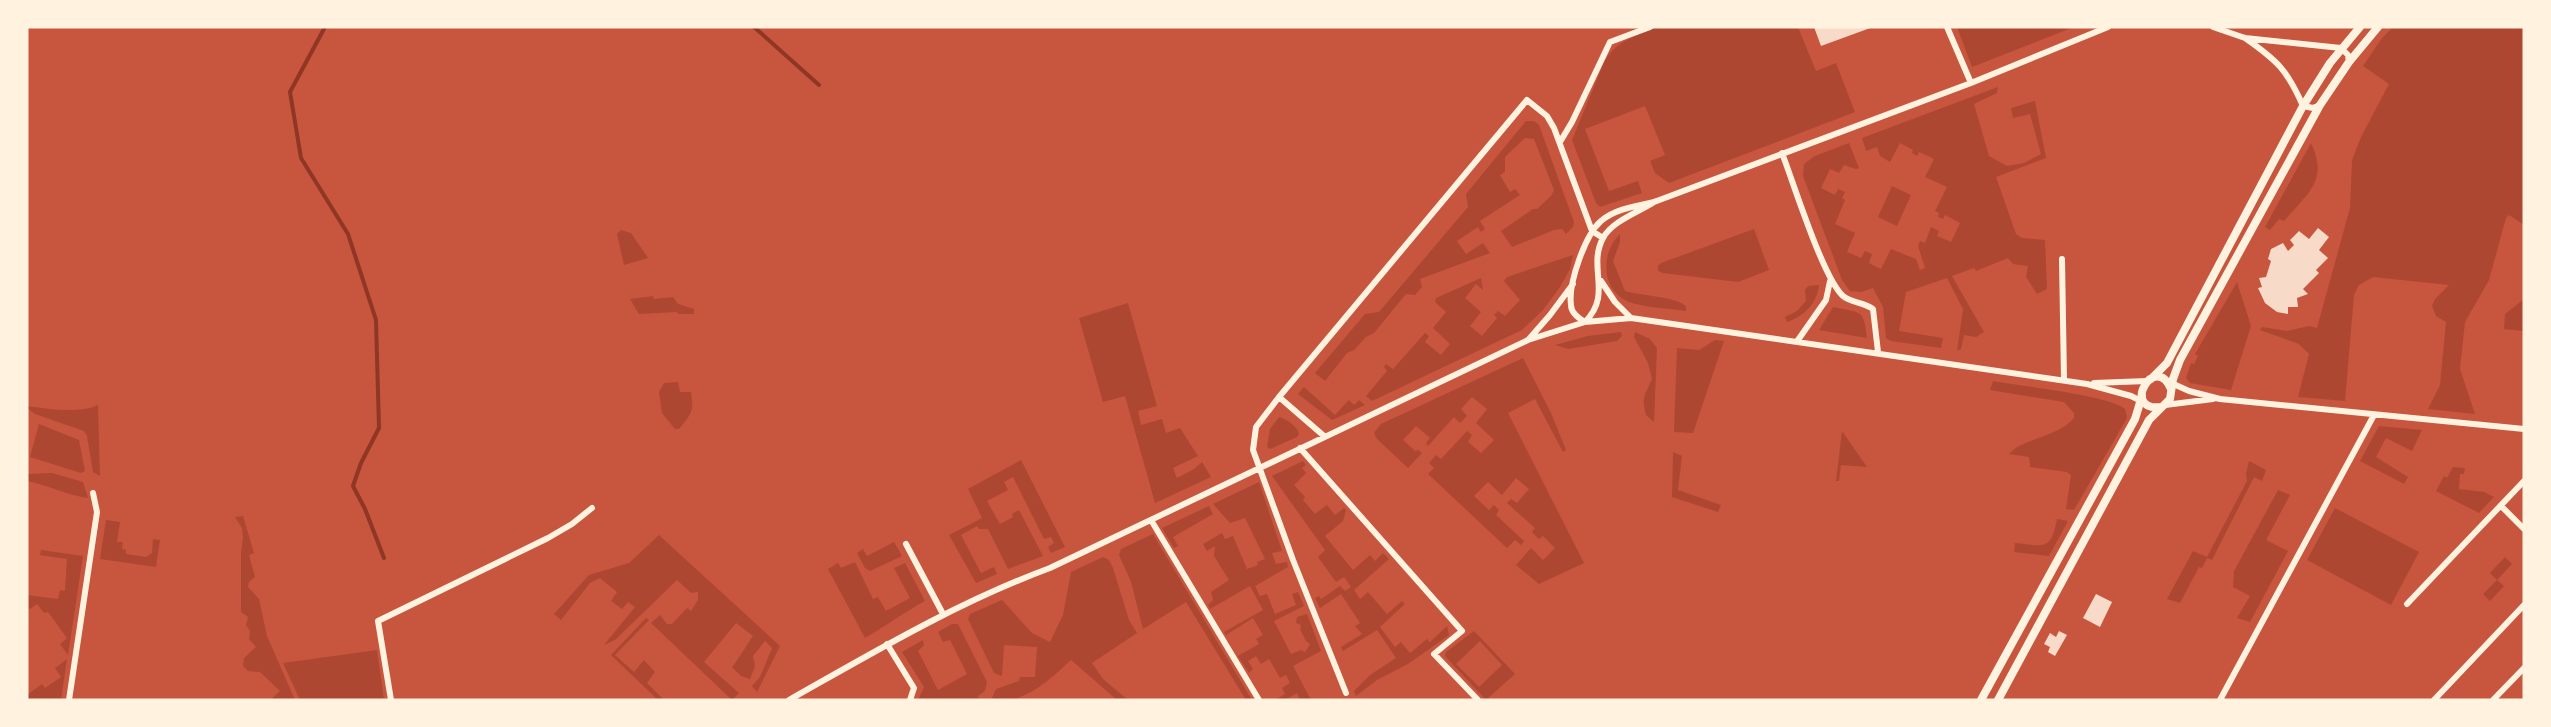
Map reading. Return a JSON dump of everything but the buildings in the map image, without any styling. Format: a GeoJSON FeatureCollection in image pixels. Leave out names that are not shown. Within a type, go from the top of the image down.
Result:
{"type":"FeatureCollection","features":[{"type":"Feature","properties":{"kind":"main road"},"geometry":{"type":"LineString","coordinates":[[1982,700],[2135,419],[2143,400],[2142,387],[2167,363],[2303,106],[2342,48],[2360,27]]}},
{"type":"Feature","properties":{"kind":"main road"},"geometry":{"type":"LineString","coordinates":[[1998,700],[2149,420],[2170,399],[2169,385],[2180,360],[2320,105],[2349,62],[2378,27]]}},
{"type":"Feature","properties":{"kind":"main road"},"geometry":{"type":"LineString","coordinates":[[2149,380],[2169,385]]}},
{"type":"Feature","properties":{"kind":"main road"},"geometry":{"type":"LineString","coordinates":[[2143,400],[2163,406]]}},
{"type":"Feature","properties":{"kind":"street"},"geometry":{"type":"LineString","coordinates":[[1560,142],[1610,42],[1650,27]]}},
{"type":"Feature","properties":{"kind":"street"},"geometry":{"type":"LineString","coordinates":[[1947,27],[1971,82]]}},
{"type":"Feature","properties":{"kind":"street"},"geometry":{"type":"LineString","coordinates":[[2081,38],[2095,27]]}},
{"type":"Feature","properties":{"kind":"street"},"geometry":{"type":"LineString","coordinates":[[1585,322],[1573,312],[1571,305],[1573,283],[1592,231],[1608,215],[1628,207],[1653,202],[1971,82],[2108,27]]}},
{"type":"Feature","properties":{"kind":"street"},"geometry":{"type":"LineString","coordinates":[[2213,27],[2245,38],[2342,48],[2348,55],[2349,62]]}},
{"type":"Feature","properties":{"kind":"street"},"geometry":{"type":"LineString","coordinates":[[2245,38],[2281,66],[2303,106],[2313,108],[2320,105]]}},
{"type":"Feature","properties":{"kind":"street"},"geometry":{"type":"LineString","coordinates":[[1346,693],[1293,560],[1253,450],[1256,427],[1527,100],[1547,116],[1560,142],[1592,231],[1603,238]]}},
{"type":"Feature","properties":{"kind":"street"},"geometry":{"type":"LineString","coordinates":[[1782,153],[1830,280],[1847,300]]}},
{"type":"Feature","properties":{"kind":"street"},"geometry":{"type":"LineString","coordinates":[[1585,322],[1594,313],[1599,301],[1597,262],[1603,238],[1616,225],[1653,202]]}},
{"type":"Feature","properties":{"kind":"street"},"geometry":{"type":"LineString","coordinates":[[2062,259],[2064,380]]}},
{"type":"Feature","properties":{"kind":"street"},"geometry":{"type":"LineString","coordinates":[[1599,279],[1615,302],[1631,318]]}},
{"type":"Feature","properties":{"kind":"street"},"geometry":{"type":"LineString","coordinates":[[1798,340],[1826,300],[1830,280]]}},
{"type":"Feature","properties":{"kind":"street"},"geometry":{"type":"LineString","coordinates":[[1528,340],[1573,283]]}},
{"type":"Feature","properties":{"kind":"street"},"geometry":{"type":"LineString","coordinates":[[1826,300],[1836,297],[1868,305],[1873,309],[1878,352]]}},
{"type":"Feature","properties":{"kind":"street"},"geometry":{"type":"LineString","coordinates":[[789,700],[981,594],[1050,568],[1528,340],[1585,322],[1631,318],[1798,340],[2087,384],[2143,400]]}},
{"type":"Feature","properties":{"kind":"street"},"geometry":{"type":"LineString","coordinates":[[2087,384],[2149,380]]}},
{"type":"Feature","properties":{"kind":"street"},"geometry":{"type":"LineString","coordinates":[[2169,385],[2220,399],[2524,429]]}},
{"type":"Feature","properties":{"kind":"street"},"geometry":{"type":"LineString","coordinates":[[1279,397],[1324,436]]}},
{"type":"Feature","properties":{"kind":"street"},"geometry":{"type":"LineString","coordinates":[[2163,406],[2220,399]]}},
{"type":"Feature","properties":{"kind":"street"},"geometry":{"type":"LineString","coordinates":[[2220,700],[2374,415]]}},
{"type":"Feature","properties":{"kind":"street"},"geometry":{"type":"LineString","coordinates":[[1300,448],[1462,631],[1434,654],[1478,700]]}},
{"type":"Feature","properties":{"kind":"street"},"geometry":{"type":"LineString","coordinates":[[2407,604],[2524,481]]}},
{"type":"Feature","properties":{"kind":"street"},"geometry":{"type":"LineString","coordinates":[[69,700],[97,512],[93,493]]}},
{"type":"Feature","properties":{"kind":"street"},"geometry":{"type":"LineString","coordinates":[[2501,506],[2524,529]]}},
{"type":"Feature","properties":{"kind":"street"},"geometry":{"type":"LineString","coordinates":[[391,700],[378,621],[548,538],[572,524],[592,508]]}},
{"type":"Feature","properties":{"kind":"street"},"geometry":{"type":"LineString","coordinates":[[1151,520],[1259,700]]}},
{"type":"Feature","properties":{"kind":"street"},"geometry":{"type":"LineString","coordinates":[[906,543],[943,614]]}},
{"type":"Feature","properties":{"kind":"street"},"geometry":{"type":"LineString","coordinates":[[2434,700],[2524,605]]}},
{"type":"Feature","properties":{"kind":"street"},"geometry":{"type":"LineString","coordinates":[[887,644],[914,688],[910,700]]}},
{"type":"Feature","properties":{"kind":"street"},"geometry":{"type":"LineString","coordinates":[[2493,700],[2524,668]]}},
{"type":"Feature","properties":{"kind":"shaded area"},"geometry":{"type":"Polygon","coordinates":[[[1659,27],[1798,27],[1816,71],[1836,63],[1855,112],[1669,183],[1655,173],[1650,161],[1665,155],[1645,106],[1585,129],[1609,191],[1638,181],[1642,193],[1600,207],[1596,203],[1572,140],[1610,53],[1629,39],[1659,27]]]}},
{"type":"Feature","properties":{"kind":"shaded area"},"geometry":{"type":"Polygon","coordinates":[[[1957,27],[2074,27],[1972,67],[1957,27]]]}},
{"type":"Feature","properties":{"kind":"shaded area"},"geometry":{"type":"Polygon","coordinates":[[[2393,27],[2524,27],[2524,225],[2509,215],[2506,218],[2489,280],[2465,322],[2460,369],[2475,414],[2428,409],[2440,385],[2446,322],[2436,316],[2432,306],[2435,299],[2449,285],[2373,277],[2359,285],[2354,295],[2345,401],[2298,397],[2309,354],[2299,344],[2260,330],[2262,327],[2287,331],[2309,326],[2317,328],[2350,208],[2352,160],[2361,137],[2389,84],[2363,66],[2382,38],[2393,27]]]}},
{"type":"Feature","properties":{"kind":"shaded area"},"geometry":{"type":"Polygon","coordinates":[[[1998,87],[1997,93],[1974,104],[1989,156],[2007,166],[2024,163],[2041,154],[2030,114],[2013,118],[2011,108],[2035,101],[2046,158],[1996,177],[2016,234],[2022,238],[2045,240],[2047,289],[2037,294],[2026,277],[2028,266],[2013,264],[2008,258],[1976,271],[1974,268],[1952,276],[1984,332],[1976,337],[1964,335],[1961,349],[1957,351],[1963,309],[1947,278],[1906,292],[1899,331],[1943,338],[1941,348],[1891,341],[1886,338],[1883,307],[1873,288],[1861,292],[1850,291],[1842,280],[1803,176],[1804,164],[1815,156],[1849,143],[1859,168],[1844,165],[1839,173],[1830,169],[1821,188],[1835,195],[1838,189],[1845,192],[1842,198],[1845,200],[1835,224],[1855,233],[1847,252],[1861,258],[1865,251],[1872,254],[1869,263],[1881,269],[1891,249],[1916,259],[1920,270],[1925,268],[1918,246],[1920,241],[1925,243],[1931,227],[1939,231],[1937,236],[1951,242],[1960,223],[1945,215],[1943,219],[1938,217],[1939,213],[1935,211],[1947,187],[1925,177],[1934,159],[1919,152],[1917,156],[1912,153],[1913,150],[1900,143],[1890,162],[1880,156],[1877,147],[1866,151],[1862,138],[1998,87]]]}},
{"type":"Feature","properties":{"kind":"shaded area"},"geometry":{"type":"Polygon","coordinates":[[[1526,121],[1534,121],[1539,125],[1574,222],[1573,227],[1566,234],[1562,229],[1554,230],[1512,247],[1501,231],[1533,209],[1537,209],[1554,190],[1534,139],[1525,138],[1505,157],[1505,172],[1500,175],[1510,192],[1515,189],[1520,195],[1480,221],[1485,229],[1481,232],[1478,227],[1457,241],[1466,254],[1483,243],[1490,253],[1420,279],[1422,287],[1415,295],[1406,294],[1374,333],[1347,353],[1325,381],[1315,373],[1365,314],[1379,312],[1468,207],[1466,194],[1526,121]]]}},
{"type":"Feature","properties":{"kind":"shaded area"},"geometry":{"type":"Polygon","coordinates":[[[2311,143],[2318,167],[2313,186],[2284,221],[2279,219],[2270,230],[2265,227],[2311,143]]]}},
{"type":"Feature","properties":{"kind":"shaded area"},"geometry":{"type":"Polygon","coordinates":[[[1892,186],[1911,195],[1897,226],[1878,217],[1892,186]]]}},
{"type":"Feature","properties":{"kind":"shaded area"},"geometry":{"type":"Polygon","coordinates":[[[1754,229],[1769,270],[1738,282],[1658,271],[1661,263],[1754,229]]]}},
{"type":"Feature","properties":{"kind":"shaded area"},"geometry":{"type":"Polygon","coordinates":[[[621,230],[631,233],[648,258],[624,265],[617,234],[621,230]]]}},
{"type":"Feature","properties":{"kind":"shaded area"},"geometry":{"type":"Polygon","coordinates":[[[1620,234],[1620,242],[1613,261],[1625,291],[1673,300],[1686,306],[1686,311],[1629,302],[1613,289],[1606,271],[1607,261],[1613,242],[1620,234]]]}},
{"type":"Feature","properties":{"kind":"shaded area"},"geometry":{"type":"Polygon","coordinates":[[[1573,255],[1570,269],[1560,287],[1543,310],[1522,330],[1372,401],[1366,396],[1387,371],[1384,367],[1386,364],[1393,369],[1425,333],[1429,336],[1425,342],[1441,355],[1450,344],[1433,328],[1446,312],[1435,302],[1436,298],[1481,278],[1483,290],[1476,284],[1465,298],[1481,312],[1470,326],[1482,336],[1497,318],[1494,315],[1498,311],[1505,316],[1520,300],[1504,281],[1507,277],[1573,255]]]}},
{"type":"Feature","properties":{"kind":"shaded area"},"geometry":{"type":"Polygon","coordinates":[[[2237,282],[2251,326],[2231,390],[2190,383],[2186,378],[2191,363],[2194,364],[2198,356],[2195,354],[2237,282]]]}},
{"type":"Feature","properties":{"kind":"shaded area"},"geometry":{"type":"Polygon","coordinates":[[[1819,285],[1816,298],[1809,308],[1787,322],[1785,317],[1797,311],[1806,301],[1805,290],[1808,286],[1819,285]]]}},
{"type":"Feature","properties":{"kind":"shaded area"},"geometry":{"type":"Polygon","coordinates":[[[653,296],[654,299],[673,297],[678,304],[694,309],[694,314],[678,314],[677,312],[639,314],[630,299],[653,296]]]}},
{"type":"Feature","properties":{"kind":"shaded area"},"geometry":{"type":"Polygon","coordinates":[[[2524,299],[2524,331],[2504,329],[2505,314],[2524,299]]]}},
{"type":"Feature","properties":{"kind":"shaded area"},"geometry":{"type":"Polygon","coordinates":[[[1128,303],[1157,406],[1138,411],[1141,425],[1162,419],[1166,433],[1180,428],[1198,456],[1173,468],[1177,478],[1202,462],[1211,477],[1155,503],[1125,396],[1103,402],[1079,318],[1128,303]]]}},
{"type":"Feature","properties":{"kind":"shaded area"},"geometry":{"type":"Polygon","coordinates":[[[1833,307],[1859,313],[1864,321],[1867,338],[1819,330],[1833,307]]]}},
{"type":"Feature","properties":{"kind":"shaded area"},"geometry":{"type":"Polygon","coordinates":[[[1621,332],[1622,336],[1617,341],[1568,349],[1555,345],[1588,336],[1621,332]]]}},
{"type":"Feature","properties":{"kind":"shaded area"},"geometry":{"type":"Polygon","coordinates":[[[1635,332],[1650,339],[1657,348],[1654,422],[1646,415],[1644,404],[1644,396],[1652,379],[1648,363],[1634,337],[1635,332]]]}},
{"type":"Feature","properties":{"kind":"shaded area"},"geometry":{"type":"Polygon","coordinates":[[[1715,340],[1724,341],[1693,433],[1674,432],[1677,348],[1699,350],[1715,340]]]}},
{"type":"Feature","properties":{"kind":"shaded area"},"geometry":{"type":"Polygon","coordinates":[[[1523,358],[1551,413],[1566,450],[1563,452],[1535,399],[1508,413],[1584,563],[1539,584],[1516,565],[1531,548],[1543,560],[1555,548],[1543,536],[1539,539],[1532,532],[1535,528],[1507,503],[1511,499],[1517,503],[1529,489],[1516,478],[1502,495],[1488,482],[1474,496],[1489,510],[1494,505],[1499,510],[1496,515],[1524,541],[1521,545],[1515,540],[1507,548],[1428,474],[1434,468],[1429,463],[1436,455],[1441,459],[1467,431],[1472,435],[1468,442],[1481,453],[1494,440],[1476,423],[1487,409],[1472,397],[1461,409],[1467,416],[1460,423],[1454,417],[1428,446],[1426,443],[1430,438],[1416,426],[1403,440],[1415,451],[1422,453],[1408,468],[1377,439],[1374,433],[1381,424],[1523,358]]]}},
{"type":"Feature","properties":{"kind":"shaded area"},"geometry":{"type":"Polygon","coordinates":[[[1993,381],[2083,395],[2116,404],[2125,409],[2127,418],[2074,510],[2066,509],[2071,475],[2067,472],[2030,467],[2029,457],[2009,454],[2022,444],[2067,425],[2074,418],[2074,413],[2064,402],[1990,390],[1993,381]]]}},
{"type":"Feature","properties":{"kind":"shaded area"},"geometry":{"type":"Polygon","coordinates":[[[678,382],[680,392],[691,392],[692,408],[679,429],[675,429],[662,413],[659,392],[664,383],[678,382]]]}},
{"type":"Feature","properties":{"kind":"shaded area"},"geometry":{"type":"Polygon","coordinates":[[[1304,387],[1335,415],[1349,400],[1354,405],[1359,400],[1365,405],[1332,420],[1298,394],[1304,387]]]}},
{"type":"Feature","properties":{"kind":"shaded area"},"geometry":{"type":"Polygon","coordinates":[[[98,405],[100,476],[93,472],[87,436],[84,431],[35,414],[27,408],[27,406],[73,410],[98,405]]]}},
{"type":"Feature","properties":{"kind":"shaded area"},"geometry":{"type":"Polygon","coordinates":[[[1279,417],[1291,423],[1299,434],[1270,449],[1267,447],[1270,429],[1279,417]]]}},
{"type":"Feature","properties":{"kind":"shaded area"},"geometry":{"type":"Polygon","coordinates":[[[39,424],[79,440],[85,471],[81,473],[30,457],[39,424]]]}},
{"type":"Feature","properties":{"kind":"shaded area"},"geometry":{"type":"Polygon","coordinates":[[[2379,426],[2422,430],[2412,451],[2386,438],[2376,457],[2408,477],[2404,484],[2360,461],[2379,426]]]}},
{"type":"Feature","properties":{"kind":"shaded area"},"geometry":{"type":"Polygon","coordinates":[[[1842,431],[1867,467],[1841,465],[1839,481],[1836,481],[1842,431]]]}},
{"type":"Feature","properties":{"kind":"shaded area"},"geometry":{"type":"Polygon","coordinates":[[[1673,452],[1682,456],[1678,490],[1721,505],[1718,512],[1672,497],[1673,452]]]}},
{"type":"Feature","properties":{"kind":"shaded area"},"geometry":{"type":"Polygon","coordinates":[[[1021,460],[1065,547],[1051,553],[1048,547],[1054,543],[1051,537],[1044,539],[1013,477],[1004,482],[1008,490],[987,501],[1000,524],[1013,517],[1012,514],[1019,510],[1043,556],[1008,569],[988,529],[979,529],[977,526],[961,535],[981,573],[994,567],[997,574],[976,583],[949,535],[982,518],[968,489],[1021,460]]]}},
{"type":"Feature","properties":{"kind":"shaded area"},"geometry":{"type":"Polygon","coordinates":[[[1303,461],[1306,465],[1302,468],[1306,473],[1294,485],[1305,497],[1303,500],[1315,514],[1327,505],[1335,515],[1344,508],[1346,510],[1343,521],[1325,536],[1353,570],[1370,555],[1375,561],[1383,553],[1389,559],[1354,590],[1360,599],[1368,592],[1387,614],[1402,601],[1405,604],[1380,627],[1395,647],[1401,642],[1410,653],[1427,639],[1430,642],[1447,626],[1449,635],[1408,664],[1377,680],[1356,696],[1354,691],[1370,675],[1396,658],[1377,630],[1343,651],[1341,647],[1362,634],[1355,626],[1360,623],[1341,594],[1320,608],[1315,598],[1319,596],[1321,599],[1340,586],[1345,591],[1351,587],[1344,577],[1336,582],[1318,557],[1325,550],[1272,476],[1303,461]]]}},
{"type":"Feature","properties":{"kind":"shaded area"},"geometry":{"type":"Polygon","coordinates":[[[2249,461],[2266,470],[2262,481],[2254,477],[2212,560],[2207,558],[2202,568],[2199,567],[2180,603],[2167,599],[2193,551],[2207,557],[2247,481],[2249,461]]]}},
{"type":"Feature","properties":{"kind":"shaded area"},"geometry":{"type":"Polygon","coordinates":[[[2453,467],[2465,468],[2464,474],[2460,474],[2459,489],[2484,492],[2494,497],[2479,513],[2436,491],[2444,476],[2447,478],[2453,467]]]}},
{"type":"Feature","properties":{"kind":"shaded area"},"geometry":{"type":"Polygon","coordinates":[[[52,473],[83,482],[88,498],[27,481],[27,474],[52,473]]]}},
{"type":"Feature","properties":{"kind":"shaded area"},"geometry":{"type":"Polygon","coordinates":[[[1259,482],[1282,551],[1272,553],[1276,564],[1287,562],[1288,567],[1255,586],[1260,596],[1267,594],[1275,614],[1296,605],[1292,594],[1298,592],[1304,606],[1274,621],[1291,654],[1301,650],[1305,652],[1310,644],[1300,629],[1301,625],[1296,623],[1297,617],[1307,614],[1321,651],[1293,666],[1311,700],[1300,700],[1297,693],[1285,700],[1275,700],[1285,694],[1282,688],[1290,683],[1286,675],[1280,678],[1269,659],[1261,664],[1256,656],[1248,661],[1253,669],[1249,673],[1238,656],[1259,644],[1256,639],[1263,635],[1253,618],[1226,635],[1224,632],[1263,610],[1250,586],[1210,609],[1208,605],[1213,600],[1211,592],[1229,580],[1214,556],[1215,546],[1207,551],[1203,544],[1222,533],[1225,539],[1233,536],[1247,569],[1258,565],[1257,562],[1265,559],[1245,518],[1230,523],[1213,504],[1259,482]]]}},
{"type":"Feature","properties":{"kind":"shaded area"},"geometry":{"type":"Polygon","coordinates":[[[2278,490],[2290,495],[2266,540],[2288,551],[2250,622],[2237,618],[2250,596],[2233,587],[2234,571],[2278,490]]]}},
{"type":"Feature","properties":{"kind":"shaded area"},"geometry":{"type":"Polygon","coordinates":[[[1209,506],[1213,514],[1173,537],[1178,546],[1174,548],[1162,528],[1209,506]]]}},
{"type":"Feature","properties":{"kind":"shaded area"},"geometry":{"type":"Polygon","coordinates":[[[2335,508],[2419,552],[2391,605],[2307,560],[2335,508]]]}},
{"type":"Feature","properties":{"kind":"shaded area"},"geometry":{"type":"Polygon","coordinates":[[[243,516],[254,553],[249,555],[255,577],[249,582],[248,587],[259,599],[267,636],[295,700],[270,700],[280,691],[260,672],[248,671],[243,666],[244,658],[256,647],[249,639],[250,631],[246,625],[248,617],[241,612],[243,538],[242,528],[235,517],[243,516]]]}},
{"type":"Feature","properties":{"kind":"shaded area"},"geometry":{"type":"Polygon","coordinates":[[[2057,519],[2068,521],[2049,556],[2014,552],[2015,543],[2040,545],[2049,541],[2057,519]]]}},
{"type":"Feature","properties":{"kind":"shaded area"},"geometry":{"type":"Polygon","coordinates":[[[106,520],[120,522],[117,542],[123,542],[122,549],[126,550],[126,554],[146,557],[152,553],[153,539],[160,540],[156,567],[100,559],[106,520]]]}},
{"type":"Feature","properties":{"kind":"shaded area"},"geometry":{"type":"Polygon","coordinates":[[[1153,534],[1252,700],[1246,700],[1186,602],[1143,629],[1131,582],[1119,555],[1121,549],[1153,534]]]}},
{"type":"Feature","properties":{"kind":"shaded area"},"geometry":{"type":"Polygon","coordinates":[[[659,535],[780,646],[757,692],[752,686],[760,677],[772,648],[765,641],[753,656],[755,666],[750,679],[741,676],[732,667],[753,636],[736,623],[704,662],[739,693],[732,700],[651,623],[660,615],[667,624],[672,624],[687,608],[691,611],[698,600],[698,592],[691,593],[677,580],[615,640],[604,645],[635,607],[628,602],[622,609],[611,601],[617,592],[600,578],[590,583],[561,620],[554,614],[589,575],[629,563],[659,535]]]}},
{"type":"Feature","properties":{"kind":"shaded area"},"geometry":{"type":"Polygon","coordinates":[[[894,542],[902,556],[870,571],[865,568],[857,553],[863,549],[867,556],[894,542]]]}},
{"type":"Feature","properties":{"kind":"shaded area"},"geometry":{"type":"Polygon","coordinates":[[[41,550],[83,556],[68,655],[60,644],[67,638],[48,612],[44,613],[37,604],[30,609],[27,608],[27,595],[58,599],[60,590],[65,591],[67,559],[40,555],[41,550]]]}},
{"type":"Feature","properties":{"kind":"shaded area"},"geometry":{"type":"Polygon","coordinates":[[[1103,557],[1109,560],[1113,568],[1129,620],[1137,633],[1092,663],[1103,679],[1128,700],[1117,700],[1071,660],[1045,682],[1023,696],[1009,700],[991,700],[996,689],[1019,681],[1020,677],[1035,677],[1037,647],[1004,645],[1002,676],[994,673],[968,619],[970,614],[1002,600],[1032,633],[1050,642],[1063,615],[1071,572],[1103,557]]]}},
{"type":"Feature","properties":{"kind":"shaded area"},"geometry":{"type":"Polygon","coordinates":[[[2505,557],[2512,564],[2497,580],[2490,573],[2505,557]]]}},
{"type":"Feature","properties":{"kind":"shaded area"},"geometry":{"type":"Polygon","coordinates":[[[855,562],[873,599],[878,597],[886,611],[910,598],[894,568],[905,563],[925,601],[865,638],[828,569],[838,563],[841,568],[855,562]]]}},
{"type":"Feature","properties":{"kind":"shaded area"},"geometry":{"type":"Polygon","coordinates":[[[2497,580],[2504,586],[2490,601],[2483,594],[2497,580]]]}},
{"type":"Feature","properties":{"kind":"shaded area"},"geometry":{"type":"Polygon","coordinates":[[[646,618],[649,620],[615,655],[634,672],[644,660],[655,672],[647,683],[664,700],[658,700],[611,655],[646,618]]]}},
{"type":"Feature","properties":{"kind":"shaded area"},"geometry":{"type":"Polygon","coordinates":[[[952,624],[958,624],[987,682],[985,691],[978,696],[979,700],[918,700],[924,687],[902,652],[923,640],[924,645],[918,651],[938,690],[967,674],[950,640],[943,642],[938,632],[952,624]]]}},
{"type":"Feature","properties":{"kind":"shaded area"},"geometry":{"type":"Polygon","coordinates":[[[1474,631],[1515,674],[1486,700],[1445,656],[1446,652],[1474,631]],[[1480,641],[1456,664],[1479,687],[1502,665],[1480,641]]]}},
{"type":"Feature","properties":{"kind":"shaded area"},"geometry":{"type":"Polygon","coordinates":[[[377,650],[384,700],[300,700],[283,663],[377,650]]]}},
{"type":"Feature","properties":{"kind":"shaded area"},"geometry":{"type":"Polygon","coordinates":[[[67,659],[61,700],[27,700],[27,695],[42,684],[45,688],[61,677],[55,668],[67,659]]]}},
{"type":"Feature","properties":{"kind":"waterway"},"geometry":{"type":"LineString","coordinates":[[325,27],[290,92],[301,158],[348,234],[376,320],[379,428],[361,463],[353,486],[365,509],[384,558]]}},
{"type":"Feature","properties":{"kind":"waterway"},"geometry":{"type":"LineString","coordinates":[[754,27],[819,85]]}}]}
